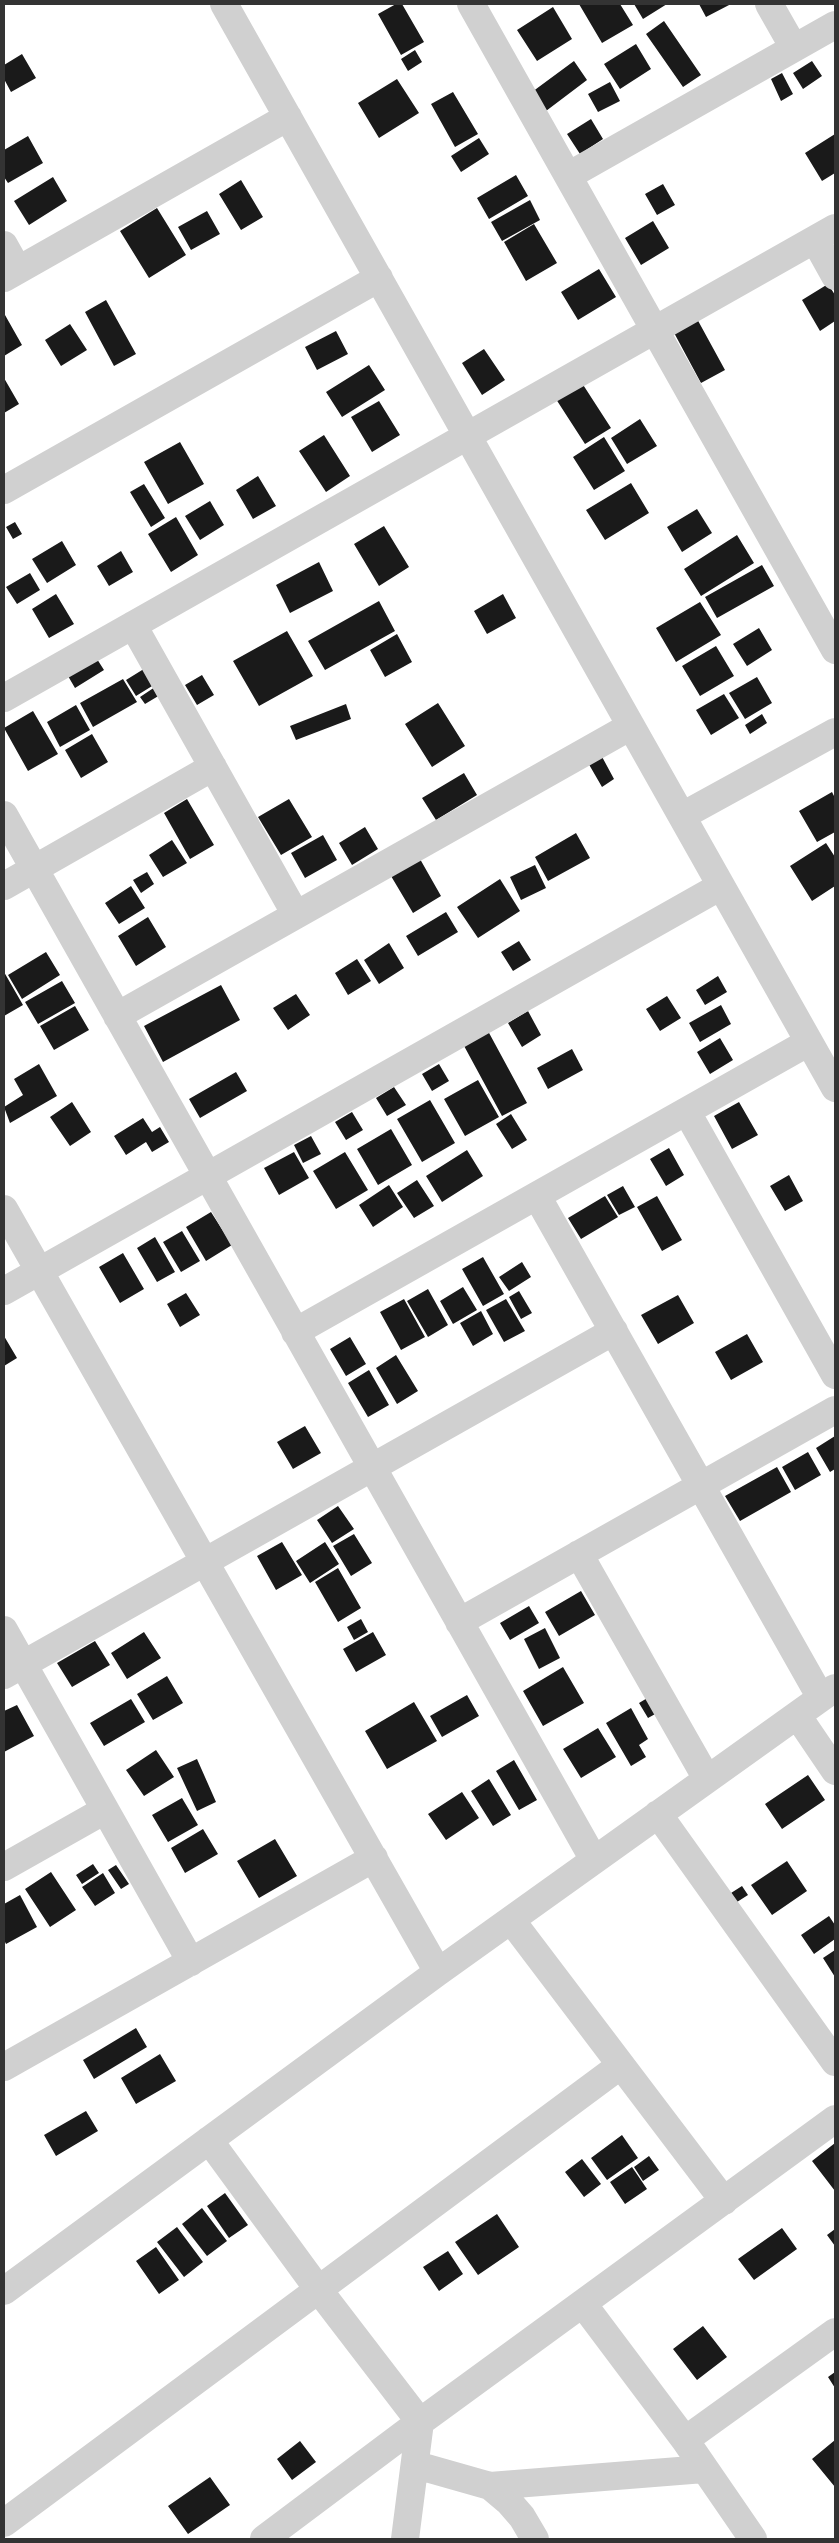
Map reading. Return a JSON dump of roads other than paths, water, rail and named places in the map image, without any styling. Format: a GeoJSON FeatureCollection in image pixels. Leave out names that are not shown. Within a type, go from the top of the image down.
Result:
{"type":"FeatureCollection","features":[{"type":"Feature","properties":{"kind":"street"},"geometry":{"type":"LineString","coordinates":[[224,4],[835,1088]]}},
{"type":"Feature","properties":{"kind":"street"},"geometry":{"type":"LineString","coordinates":[[769,4],[794,48]]}},
{"type":"Feature","properties":{"kind":"street"},"geometry":{"type":"LineString","coordinates":[[482,8],[568,176],[835,650]]}},
{"type":"Feature","properties":{"kind":"street"},"geometry":{"type":"LineString","coordinates":[[568,176],[835,25]]}},
{"type":"Feature","properties":{"kind":"street"},"geometry":{"type":"LineString","coordinates":[[4,245],[11,274],[288,117]]}},
{"type":"Feature","properties":{"kind":"street"},"geometry":{"type":"LineString","coordinates":[[4,698],[825,234],[835,276]]}},
{"type":"Feature","properties":{"kind":"street"},"geometry":{"type":"LineString","coordinates":[[4,490],[378,278]]}},
{"type":"Feature","properties":{"kind":"street"},"geometry":{"type":"LineString","coordinates":[[133,625],[296,915]]}},
{"type":"Feature","properties":{"kind":"street"},"geometry":{"type":"LineString","coordinates":[[117,1016],[631,726]]}},
{"type":"Feature","properties":{"kind":"street"},"geometry":{"type":"LineString","coordinates":[[682,816],[835,732]]}},
{"type":"Feature","properties":{"kind":"street"},"geometry":{"type":"LineString","coordinates":[[4,886],[213,768]]}},
{"type":"Feature","properties":{"kind":"street"},"geometry":{"type":"LineString","coordinates":[[4,815],[206,1176],[594,1860]]}},
{"type":"Feature","properties":{"kind":"street"},"geometry":{"type":"LineString","coordinates":[[4,1291],[721,886]]}},
{"type":"Feature","properties":{"kind":"street"},"geometry":{"type":"LineString","coordinates":[[296,1332],[809,1042]]}},
{"type":"Feature","properties":{"kind":"street"},"geometry":{"type":"LineString","coordinates":[[687,1112],[835,1375]]}},
{"type":"Feature","properties":{"kind":"street"},"geometry":{"type":"LineString","coordinates":[[4,2291],[438,1972],[828,1693],[702,1486],[537,1196]]}},
{"type":"Feature","properties":{"kind":"street"},"geometry":{"type":"LineString","coordinates":[[4,1209],[438,1972]]}},
{"type":"Feature","properties":{"kind":"street"},"geometry":{"type":"LineString","coordinates":[[13,1670],[614,1331]]}},
{"type":"Feature","properties":{"kind":"street"},"geometry":{"type":"LineString","coordinates":[[459,1622],[835,1410]]}},
{"type":"Feature","properties":{"kind":"street"},"geometry":{"type":"LineString","coordinates":[[579,1554],[707,1779]]}},
{"type":"Feature","properties":{"kind":"street"},"geometry":{"type":"LineString","coordinates":[[4,1630],[13,1670],[105,1810],[191,1962]]}},
{"type":"Feature","properties":{"kind":"street"},"geometry":{"type":"LineString","coordinates":[[797,1715],[835,1771]]}},
{"type":"Feature","properties":{"kind":"street"},"geometry":{"type":"LineString","coordinates":[[4,1867],[105,1810]]}},
{"type":"Feature","properties":{"kind":"street"},"geometry":{"type":"LineString","coordinates":[[658,1814],[835,2062]]}},
{"type":"Feature","properties":{"kind":"street"},"geometry":{"type":"LineString","coordinates":[[4,2067],[374,1858]]}},
{"type":"Feature","properties":{"kind":"street"},"geometry":{"type":"LineString","coordinates":[[511,1920],[724,2201]]}},
{"type":"Feature","properties":{"kind":"street"},"geometry":{"type":"LineString","coordinates":[[4,2523],[621,2064]]}},
{"type":"Feature","properties":{"kind":"street"},"geometry":{"type":"LineString","coordinates":[[264,2539],[420,2422],[835,2119]]}},
{"type":"Feature","properties":{"kind":"street"},"geometry":{"type":"LineString","coordinates":[[209,2140],[318,2289],[420,2422],[416,2466],[405,2539]]}},
{"type":"Feature","properties":{"kind":"street"},"geometry":{"type":"LineString","coordinates":[[583,2304],[685,2440],[753,2539]]}},
{"type":"Feature","properties":{"kind":"street"},"geometry":{"type":"LineString","coordinates":[[685,2440],[835,2332]]}},
{"type":"Feature","properties":{"kind":"street"},"geometry":{"type":"LineString","coordinates":[[416,2466],[490,2486],[704,2469]]}},
{"type":"Feature","properties":{"kind":"street"},"geometry":{"type":"LineString","coordinates":[[490,2486],[509,2502],[522,2517],[535,2539]]}}]}
